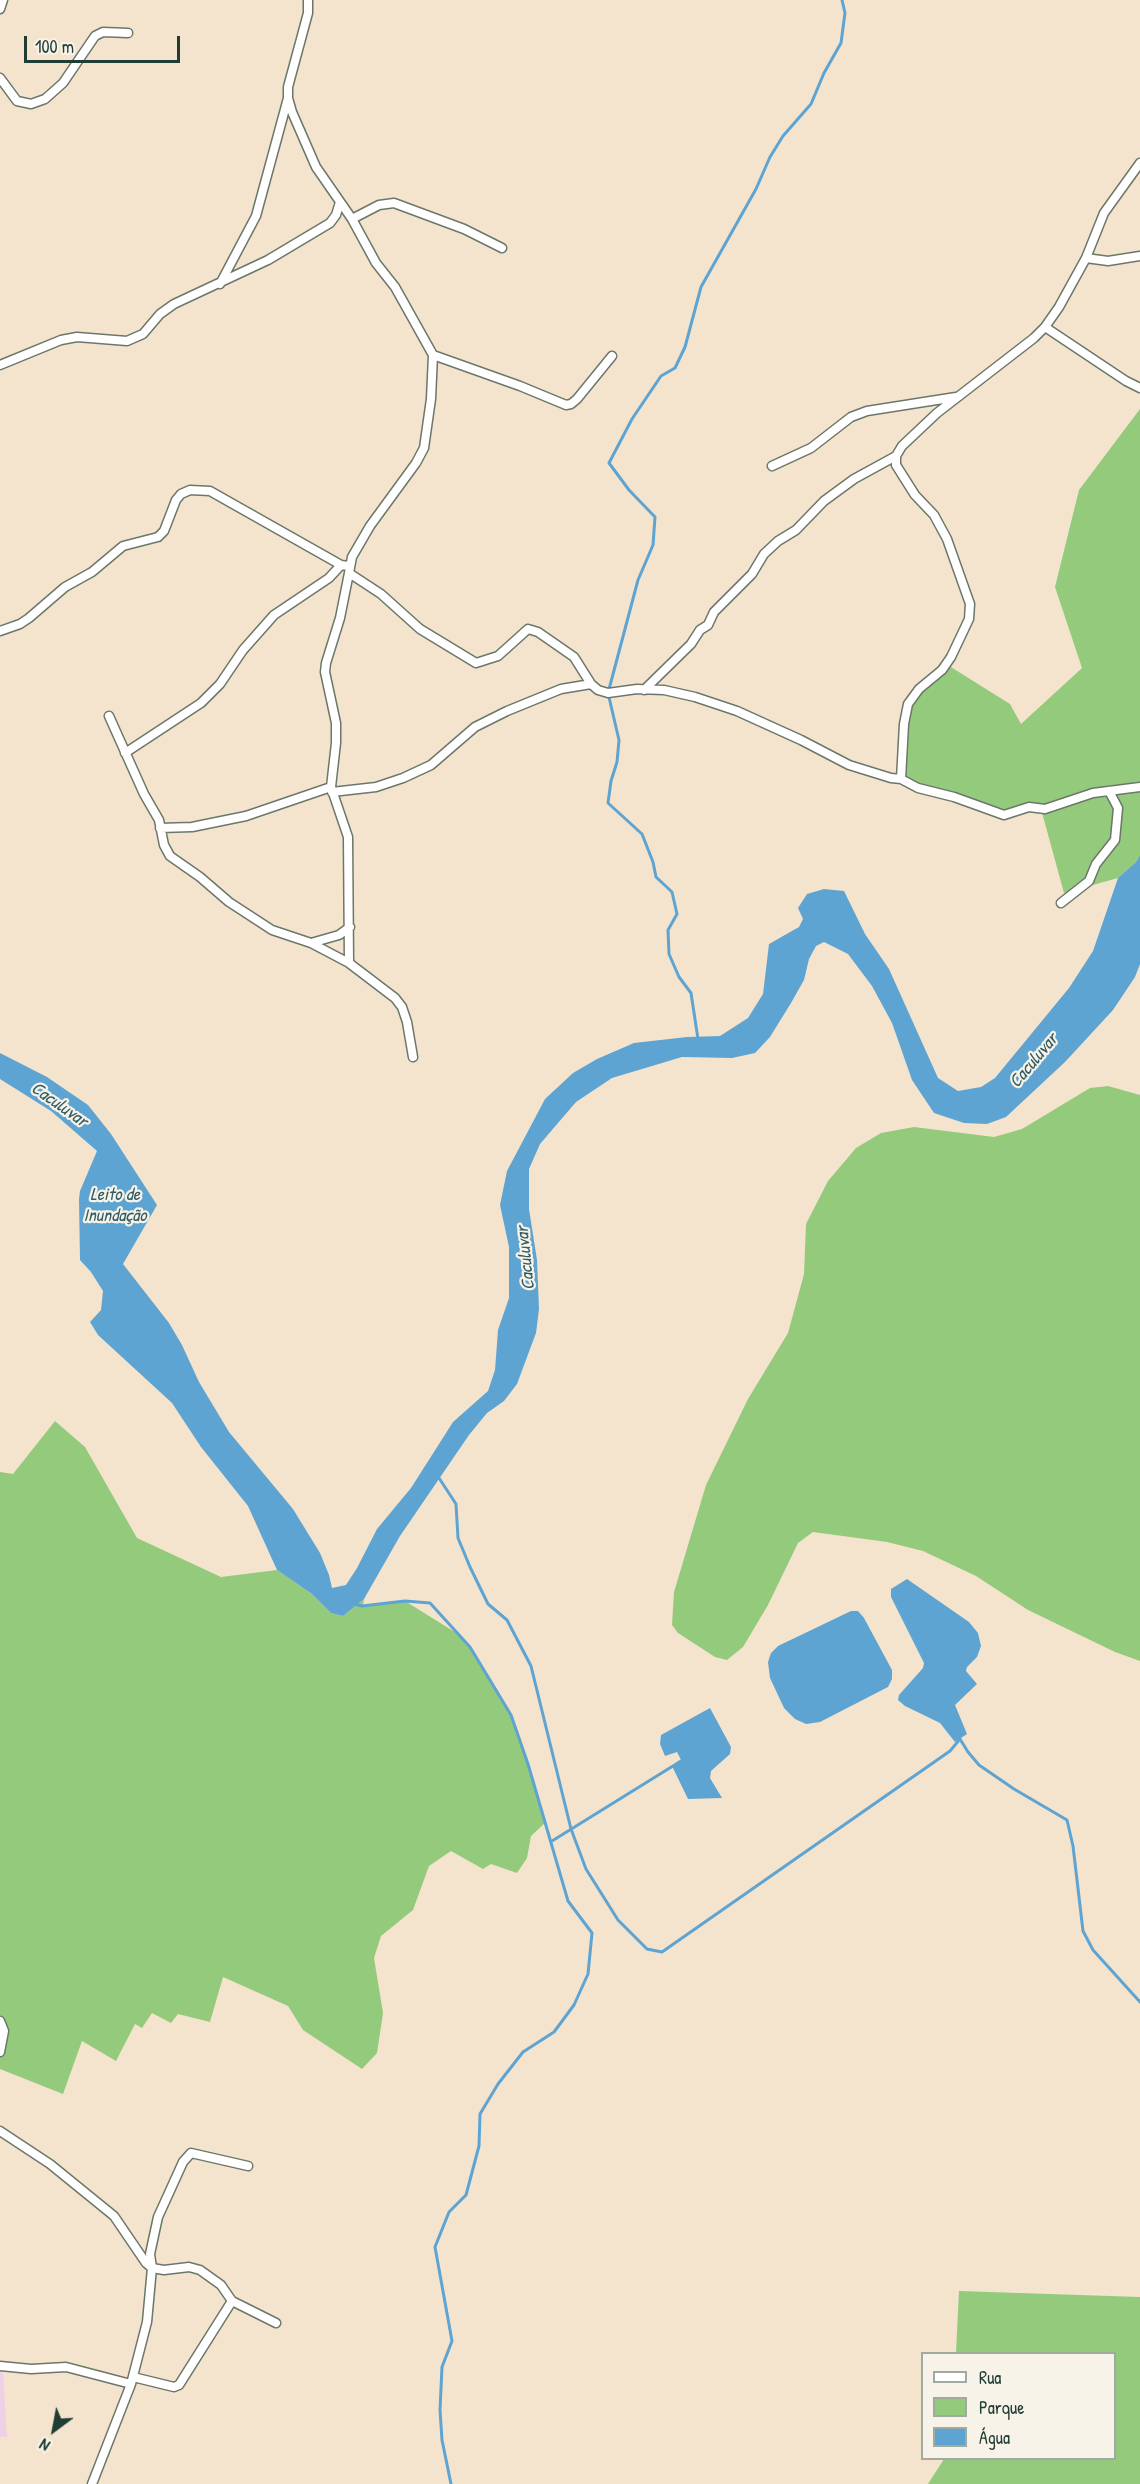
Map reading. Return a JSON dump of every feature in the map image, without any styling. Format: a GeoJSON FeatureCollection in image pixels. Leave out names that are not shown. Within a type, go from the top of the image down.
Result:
{"type":"FeatureCollection","features":[{"type":"Feature","properties":{"kind":"street"},"geometry":{"type":"LineString","coordinates":[[0,9],[3,0]]}},
{"type":"Feature","properties":{"kind":"street"},"geometry":{"type":"LineString","coordinates":[[220,284],[254,224],[288,98],[291,73],[308,13],[308,0]]}},
{"type":"Feature","properties":{"kind":"street"},"geometry":{"type":"LineString","coordinates":[[0,78],[17,101],[31,104],[45,99],[63,82],[94,36],[103,32],[128,33]]}},
{"type":"Feature","properties":{"kind":"street"},"geometry":{"type":"LineString","coordinates":[[288,98],[316,167],[352,219],[376,263],[395,287],[433,355],[431,399],[424,448],[416,463],[370,526],[346,568],[340,618],[326,663],[325,672],[336,723],[332,790],[348,837],[349,963]]}},
{"type":"Feature","properties":{"kind":"street"},"geometry":{"type":"LineString","coordinates":[[644,690],[694,642],[700,630],[708,625],[714,612],[752,574],[764,554],[778,541],[796,530],[824,501],[854,479],[896,456],[902,446],[956,397],[1034,338],[1045,327],[1059,307],[1086,258],[1104,213],[1140,163]]}},
{"type":"Feature","properties":{"kind":"street"},"geometry":{"type":"LineString","coordinates":[[0,365],[60,340],[77,337],[127,341],[143,334],[160,314],[174,304],[268,260],[330,223],[336,215],[340,202]]}},
{"type":"Feature","properties":{"kind":"street"},"geometry":{"type":"LineString","coordinates":[[352,219],[379,205],[394,202],[464,229],[502,248]]}},
{"type":"Feature","properties":{"kind":"street"},"geometry":{"type":"LineString","coordinates":[[1086,258],[1108,261],[1140,256]]}},
{"type":"Feature","properties":{"kind":"street"},"geometry":{"type":"LineString","coordinates":[[1045,327],[1140,388]]}},
{"type":"Feature","properties":{"kind":"street"},"geometry":{"type":"LineString","coordinates":[[433,355],[566,405],[572,404],[577,399],[612,356]]}},
{"type":"Feature","properties":{"kind":"street"},"geometry":{"type":"LineString","coordinates":[[772,465],[811,448],[851,417],[867,411],[956,397]]}},
{"type":"Feature","properties":{"kind":"street"},"geometry":{"type":"LineString","coordinates":[[896,456],[896,465],[915,495],[934,515],[946,539],[970,604],[969,619],[951,657],[942,670],[919,689],[908,704],[904,724],[900,779]]}},
{"type":"Feature","properties":{"kind":"street"},"geometry":{"type":"LineString","coordinates":[[0,631],[30,618],[65,587],[92,572],[123,546],[158,537],[164,531],[176,500],[181,494],[190,490],[210,490],[346,568],[381,594],[420,629],[476,663],[498,656],[528,629],[538,632],[574,657],[591,684],[598,690],[608,693],[664,690],[695,697],[737,711],[849,765],[900,779],[918,788],[954,797],[1004,815],[1029,807],[1045,809],[1076,797],[1140,787]]}},
{"type":"Feature","properties":{"kind":"street"},"geometry":{"type":"LineString","coordinates":[[125,753],[201,704],[220,684],[243,650],[274,615],[346,568]]}},
{"type":"Feature","properties":{"kind":"street"},"geometry":{"type":"LineString","coordinates":[[160,828],[192,827],[246,816],[332,790],[376,787],[403,778],[431,765],[475,727],[507,711],[561,689],[591,684]]}},
{"type":"Feature","properties":{"kind":"street"},"geometry":{"type":"LineString","coordinates":[[109,716],[159,820],[164,845],[170,856],[200,877],[229,902],[272,930],[311,943],[349,963],[395,998],[402,1007],[413,1057]]}},
{"type":"Feature","properties":{"kind":"street"},"geometry":{"type":"LineString","coordinates":[[1061,903],[1089,881],[1096,864],[1115,840],[1118,808],[1109,791]]}},
{"type":"Feature","properties":{"kind":"street"},"geometry":{"type":"LineString","coordinates":[[311,943],[339,935],[350,927]]}},
{"type":"Feature","properties":{"kind":"street"},"geometry":{"type":"LineString","coordinates":[[0,2021],[4,2031],[0,2052]]}},
{"type":"Feature","properties":{"kind":"street"},"geometry":{"type":"LineString","coordinates":[[0,2130],[50,2164],[114,2216],[146,2263],[152,2268],[164,2270],[189,2267],[200,2270],[221,2285],[231,2296],[232,2301],[276,2323]]}},
{"type":"Feature","properties":{"kind":"street"},"geometry":{"type":"LineString","coordinates":[[92,2484],[132,2380],[147,2322],[152,2268],[150,2254],[158,2217],[183,2162],[191,2153],[248,2166]]}},
{"type":"Feature","properties":{"kind":"street"},"geometry":{"type":"LineString","coordinates":[[0,2366],[31,2369],[66,2367],[174,2387],[179,2385],[232,2301]]}},
{"type":"Feature","properties":{"kind":"shaded area"},"geometry":{"type":"Polygon","coordinates":[[[0,2371],[3,2372],[7,2437],[0,2437],[0,2371]]]}},
{"type":"Feature","properties":{"kind":"green space"},"geometry":{"type":"Polygon","coordinates":[[[1140,409],[1140,855],[1136,862],[1118,878],[1064,893],[1041,809],[1010,814],[901,779],[908,704],[946,664],[1010,704],[1021,724],[1082,668],[1055,587],[1079,490],[1140,409]]]}},
{"type":"Feature","properties":{"kind":"green space"},"geometry":{"type":"Polygon","coordinates":[[[1108,1086],[1140,1095],[1140,1661],[1115,1652],[1028,1610],[976,1576],[923,1551],[887,1542],[813,1532],[798,1543],[768,1605],[743,1647],[727,1660],[715,1657],[678,1633],[672,1625],[674,1592],[706,1485],[748,1399],[788,1333],[804,1274],[806,1224],[828,1181],[856,1148],[881,1133],[914,1127],[994,1137],[1022,1129],[1090,1088],[1108,1086]]]}},
{"type":"Feature","properties":{"kind":"green space"},"geometry":{"type":"Polygon","coordinates":[[[55,1421],[85,1447],[137,1538],[221,1577],[277,1570],[312,1594],[331,1613],[343,1616],[364,1599],[363,1606],[405,1601],[458,1634],[470,1648],[511,1715],[546,1822],[531,1836],[527,1858],[517,1873],[491,1864],[483,1869],[451,1851],[429,1866],[413,1910],[381,1936],[374,1958],[383,2013],[377,2053],[362,2069],[303,2030],[288,2006],[223,1977],[210,2022],[178,2014],[171,2023],[152,2013],[142,2028],[135,2024],[116,2061],[82,2041],[63,2094],[0,2069],[0,1472],[13,1474],[55,1421]]]}},
{"type":"Feature","properties":{"kind":"green space"},"geometry":{"type":"Polygon","coordinates":[[[959,2291],[1140,2297],[1140,2484],[928,2484],[943,2460],[1116,2460],[1116,2352],[956,2352],[959,2291]]]}},
{"type":"Feature","properties":{"kind":"water","name":"Leito de Inundação"},"geometry":{"type":"Polygon","coordinates":[[[1140,855],[1140,964],[1135,977],[1113,1010],[1065,1062],[1006,1117],[987,1124],[964,1123],[934,1113],[912,1080],[892,1023],[872,986],[848,954],[824,942],[816,946],[809,959],[804,980],[791,1003],[770,1037],[755,1053],[732,1058],[682,1057],[612,1078],[576,1102],[540,1144],[529,1169],[529,1209],[537,1260],[539,1309],[536,1333],[517,1384],[504,1401],[487,1413],[469,1435],[400,1536],[364,1599],[343,1616],[331,1613],[312,1594],[277,1570],[248,1506],[201,1447],[172,1403],[98,1335],[90,1322],[101,1310],[103,1291],[80,1260],[79,1199],[80,1191],[97,1151],[51,1111],[0,1079],[0,1053],[47,1077],[88,1105],[111,1134],[157,1205],[123,1264],[169,1323],[199,1382],[229,1432],[293,1509],[320,1553],[332,1588],[346,1585],[377,1529],[411,1488],[453,1422],[488,1391],[495,1370],[498,1330],[509,1298],[509,1247],[500,1205],[507,1171],[545,1099],[573,1073],[597,1059],[634,1043],[720,1036],[748,1018],[763,994],[769,944],[799,927],[803,919],[798,908],[807,894],[824,889],[844,891],[865,934],[889,969],[938,1078],[958,1091],[981,1087],[995,1078],[1069,988],[1093,951],[1118,878],[1136,862],[1140,855]]]}},
{"type":"Feature","properties":{"kind":"water"},"geometry":{"type":"Polygon","coordinates":[[[907,1579],[969,1622],[978,1633],[981,1646],[977,1657],[966,1671],[977,1684],[955,1705],[967,1734],[955,1742],[940,1723],[905,1706],[898,1700],[899,1695],[923,1668],[924,1663],[891,1597],[891,1589],[907,1579]]]}},
{"type":"Feature","properties":{"kind":"water"},"geometry":{"type":"Polygon","coordinates":[[[851,1611],[858,1611],[864,1618],[892,1670],[892,1679],[888,1687],[820,1722],[806,1724],[795,1719],[784,1708],[770,1678],[768,1662],[771,1653],[778,1646],[851,1611]]]}},
{"type":"Feature","properties":{"kind":"water"},"geometry":{"type":"Polygon","coordinates":[[[710,1708],[731,1747],[730,1754],[711,1771],[710,1778],[722,1798],[688,1799],[672,1766],[681,1760],[677,1752],[665,1756],[660,1744],[661,1735],[710,1708]]]}},
{"type":"Feature","properties":{"kind":"waterway"},"geometry":{"type":"LineString","coordinates":[[698,1039],[691,993],[679,977],[669,954],[668,930],[677,914],[672,892],[656,877],[642,834],[608,803],[617,762],[619,740],[608,693],[638,580],[653,545],[655,517],[629,490],[609,463],[632,419],[661,376],[675,368],[685,347],[701,287],[756,189],[770,157],[783,136],[811,104],[824,73],[841,43],[845,13],[842,0]]}},
{"type":"Feature","properties":{"kind":"waterway"},"geometry":{"type":"LineString","coordinates":[[439,1478],[456,1504],[458,1538],[488,1604],[507,1620],[531,1666],[571,1829],[586,1869],[618,1920],[647,1949],[662,1952],[950,1751],[960,1739],[979,1765],[1014,1789],[1067,1820],[1073,1846],[1083,1931],[1093,1950],[1140,2002]]}},
{"type":"Feature","properties":{"kind":"waterway"},"geometry":{"type":"LineString","coordinates":[[354,1604],[362,1606],[405,1601],[430,1603],[470,1647],[511,1715],[528,1764],[568,1901],[592,1933],[588,1974],[574,2005],[554,2032],[523,2052],[498,2084],[480,2114],[479,2146],[466,2195],[449,2212],[435,2247],[452,2341],[442,2367],[440,2410],[442,2440],[451,2484]]}},
{"type":"Feature","properties":{"kind":"waterway"},"geometry":{"type":"LineString","coordinates":[[552,1841],[681,1761]]}},
{"type":"Feature","properties":{"kind":"water label","name":"Caculuvar"},"geometry":{"type":"Point","coordinates":[1034,1061]}},
{"type":"Feature","properties":{"kind":"water label","name":"Caculuvar"},"geometry":{"type":"Point","coordinates":[59,1105]}},
{"type":"Feature","properties":{"kind":"water label","name":"Caculuvar"},"geometry":{"type":"Point","coordinates":[526,1258]}}]}
